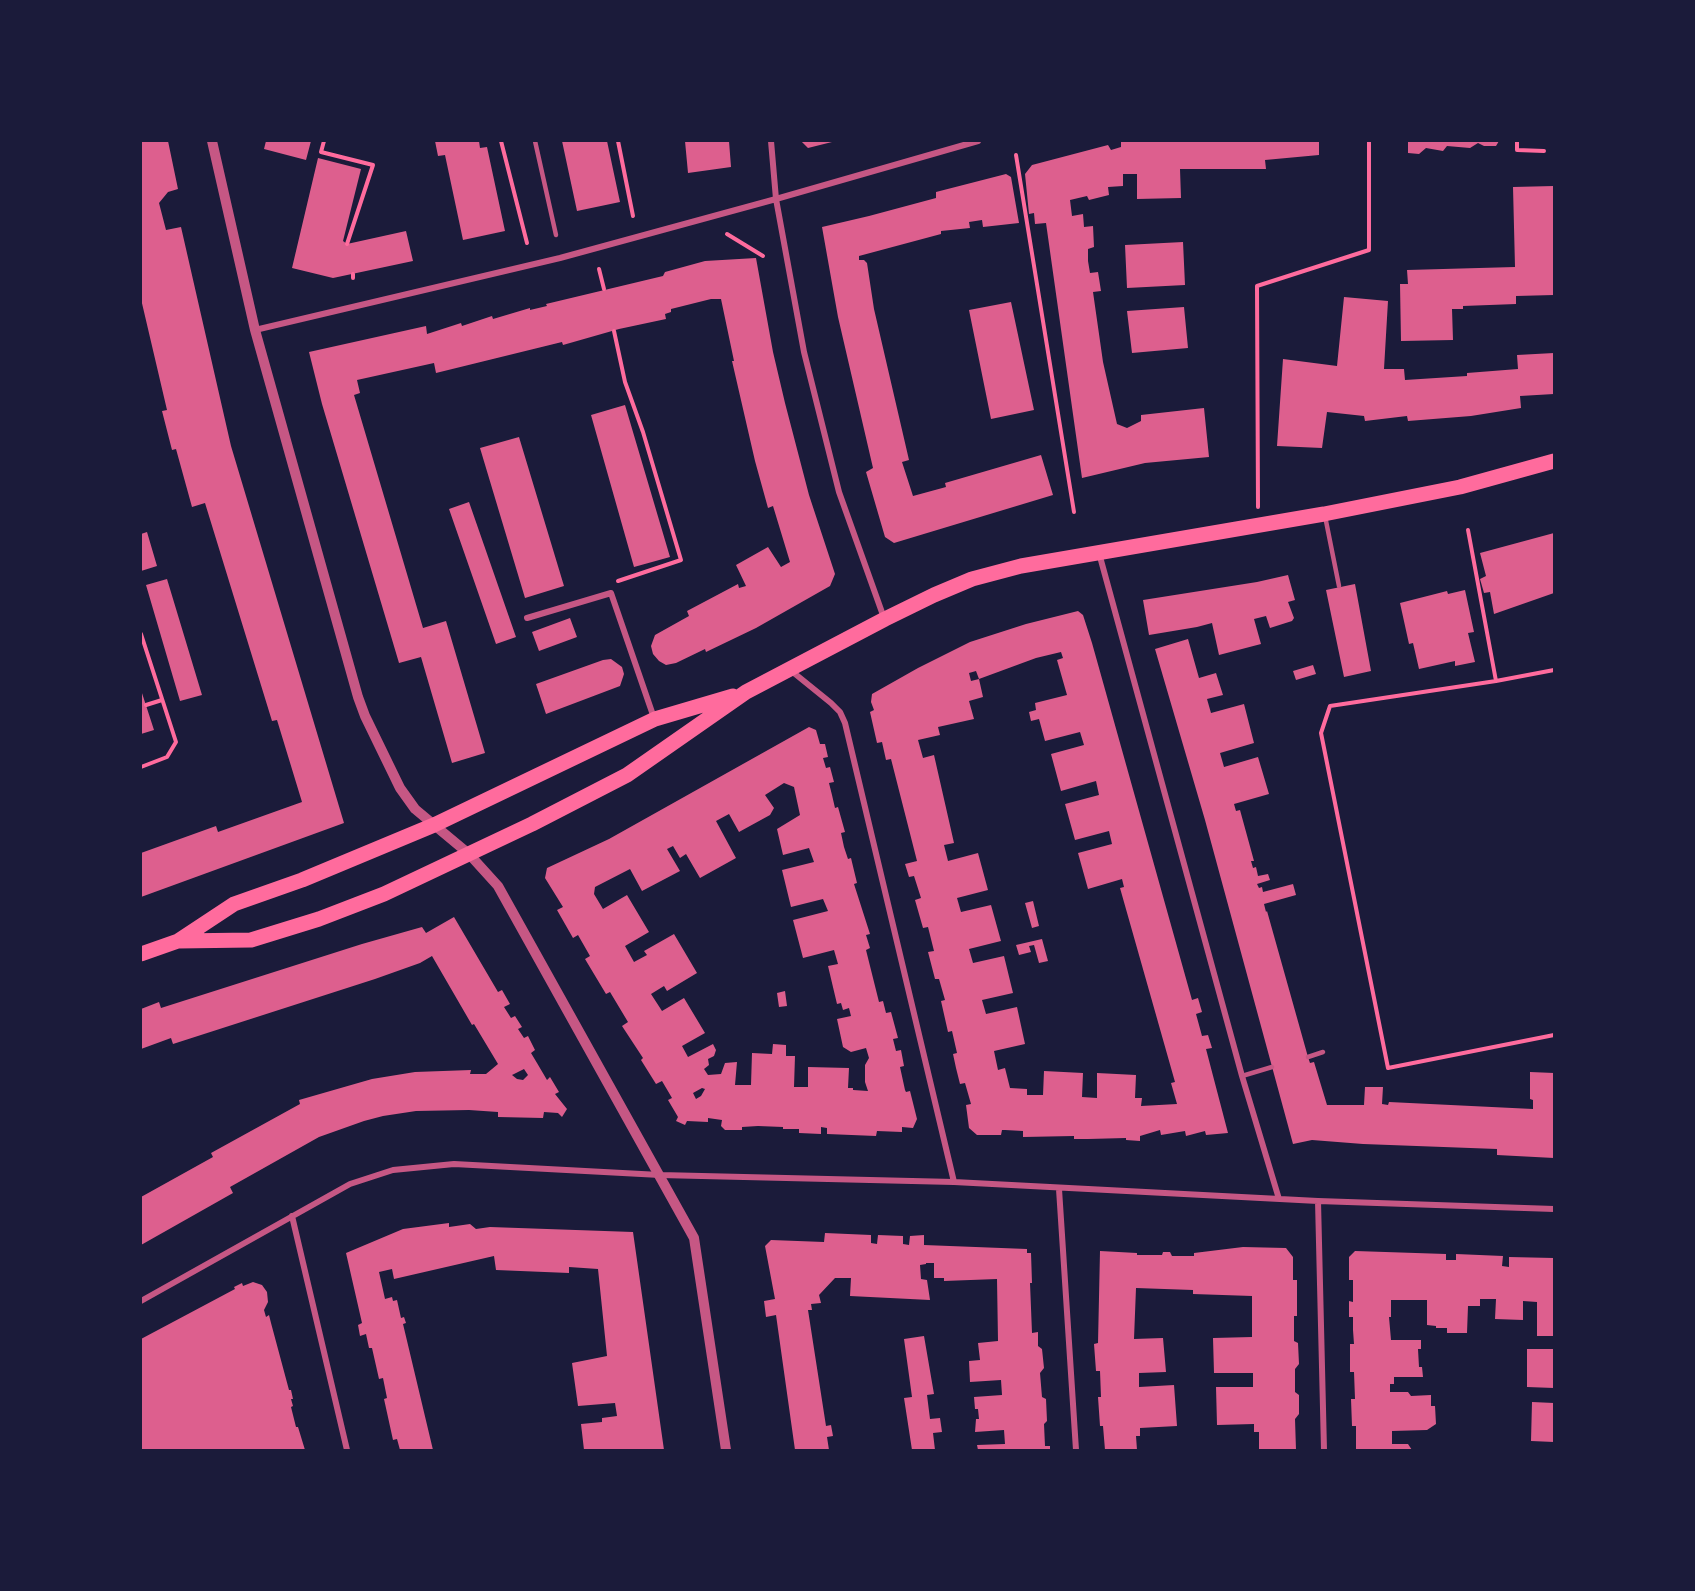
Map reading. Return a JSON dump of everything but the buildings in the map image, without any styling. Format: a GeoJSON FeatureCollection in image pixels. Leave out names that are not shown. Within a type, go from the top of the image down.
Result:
{"type":"FeatureCollection","features":[{"type":"Feature","properties":{"kind":"main road"},"geometry":{"type":"LineString","coordinates":[[178,941],[251,940],[359,905],[469,854],[627,775],[746,692],[885,619],[972,579],[1021,566],[1324,514],[1460,487],[1554,461]]}},
{"type":"Feature","properties":{"kind":"main road"},"geometry":{"type":"LineString","coordinates":[[141,954],[178,941],[234,904],[302,880],[434,825],[655,719],[746,692]]}},
{"type":"Feature","properties":{"kind":"street"},"geometry":{"type":"LineString","coordinates":[[212,141],[255,330],[358,697],[380,750],[400,788],[415,809],[469,854],[498,886],[694,1238],[726,1450]]}},
{"type":"Feature","properties":{"kind":"street"},"geometry":{"type":"LineString","coordinates":[[771,141],[776,199],[804,352],[837,481],[885,619]]}},
{"type":"Feature","properties":{"kind":"street"},"geometry":{"type":"LineString","coordinates":[[255,330],[560,258],[978,141]]}},
{"type":"Feature","properties":{"kind":"street"},"geometry":{"type":"LineString","coordinates":[[1098,552],[1242,1076],[1279,1199]]}},
{"type":"Feature","properties":{"kind":"street"},"geometry":{"type":"LineString","coordinates":[[527,618],[611,593],[655,719]]}},
{"type":"Feature","properties":{"kind":"street"},"geometry":{"type":"LineString","coordinates":[[789,669],[831,703],[840,712],[845,723],[954,1182]]}},
{"type":"Feature","properties":{"kind":"street"},"geometry":{"type":"LineString","coordinates":[[141,1301],[350,1184],[372,1175],[418,1166],[454,1164],[660,1175],[954,1182],[1318,1201],[1554,1209]]}},
{"type":"Feature","properties":{"kind":"street"},"geometry":{"type":"LineString","coordinates":[[1059,1189],[1076,1450]]}},
{"type":"Feature","properties":{"kind":"street"},"geometry":{"type":"LineString","coordinates":[[1318,1201],[1324,1450]]}},
{"type":"Feature","properties":{"kind":"street"},"geometry":{"type":"LineString","coordinates":[[292,1216],[347,1450]]}},
{"type":"Feature","properties":{"kind":"lane"},"geometry":{"type":"LineString","coordinates":[[536,141],[555,235]]}},
{"type":"Feature","properties":{"kind":"lane"},"geometry":{"type":"LineString","coordinates":[[1324,514],[1339,586]]}},
{"type":"Feature","properties":{"kind":"lane"},"geometry":{"type":"LineString","coordinates":[[1308,1057],[1323,1052]]}},
{"type":"Feature","properties":{"kind":"lane"},"geometry":{"type":"LineString","coordinates":[[1242,1076],[1272,1067]]}},
{"type":"Feature","properties":{"kind":"path"},"geometry":{"type":"LineString","coordinates":[[324,141],[321,152],[373,165],[347,244]]}},
{"type":"Feature","properties":{"kind":"path"},"geometry":{"type":"LineString","coordinates":[[501,141],[527,243]]}},
{"type":"Feature","properties":{"kind":"path"},"geometry":{"type":"LineString","coordinates":[[618,141],[633,216]]}},
{"type":"Feature","properties":{"kind":"path"},"geometry":{"type":"LineString","coordinates":[[1258,525],[1257,286],[1369,250],[1369,141]]}},
{"type":"Feature","properties":{"kind":"path"},"geometry":{"type":"LineString","coordinates":[[1517,141],[1517,150],[1544,151]]}},
{"type":"Feature","properties":{"kind":"path"},"geometry":{"type":"LineString","coordinates":[[1016,155],[1074,512]]}},
{"type":"Feature","properties":{"kind":"path"},"geometry":{"type":"LineString","coordinates":[[727,234],[763,256]]}},
{"type":"Feature","properties":{"kind":"path"},"geometry":{"type":"LineString","coordinates":[[599,269],[604,289]]}},
{"type":"Feature","properties":{"kind":"path"},"geometry":{"type":"LineString","coordinates":[[611,593],[621,589],[618,581],[681,560],[643,432],[625,382],[614,331]]}},
{"type":"Feature","properties":{"kind":"path"},"geometry":{"type":"LineString","coordinates":[[1468,530],[1496,681]]}},
{"type":"Feature","properties":{"kind":"path"},"geometry":{"type":"LineString","coordinates":[[141,634],[176,742],[167,757],[141,766]]}},
{"type":"Feature","properties":{"kind":"path"},"geometry":{"type":"LineString","coordinates":[[1554,670],[1330,706],[1322,733],[1388,1068],[1554,1035]]}},
{"type":"Feature","properties":{"kind":"path"},"geometry":{"type":"LineString","coordinates":[[146,705],[162,700]]}}]}
